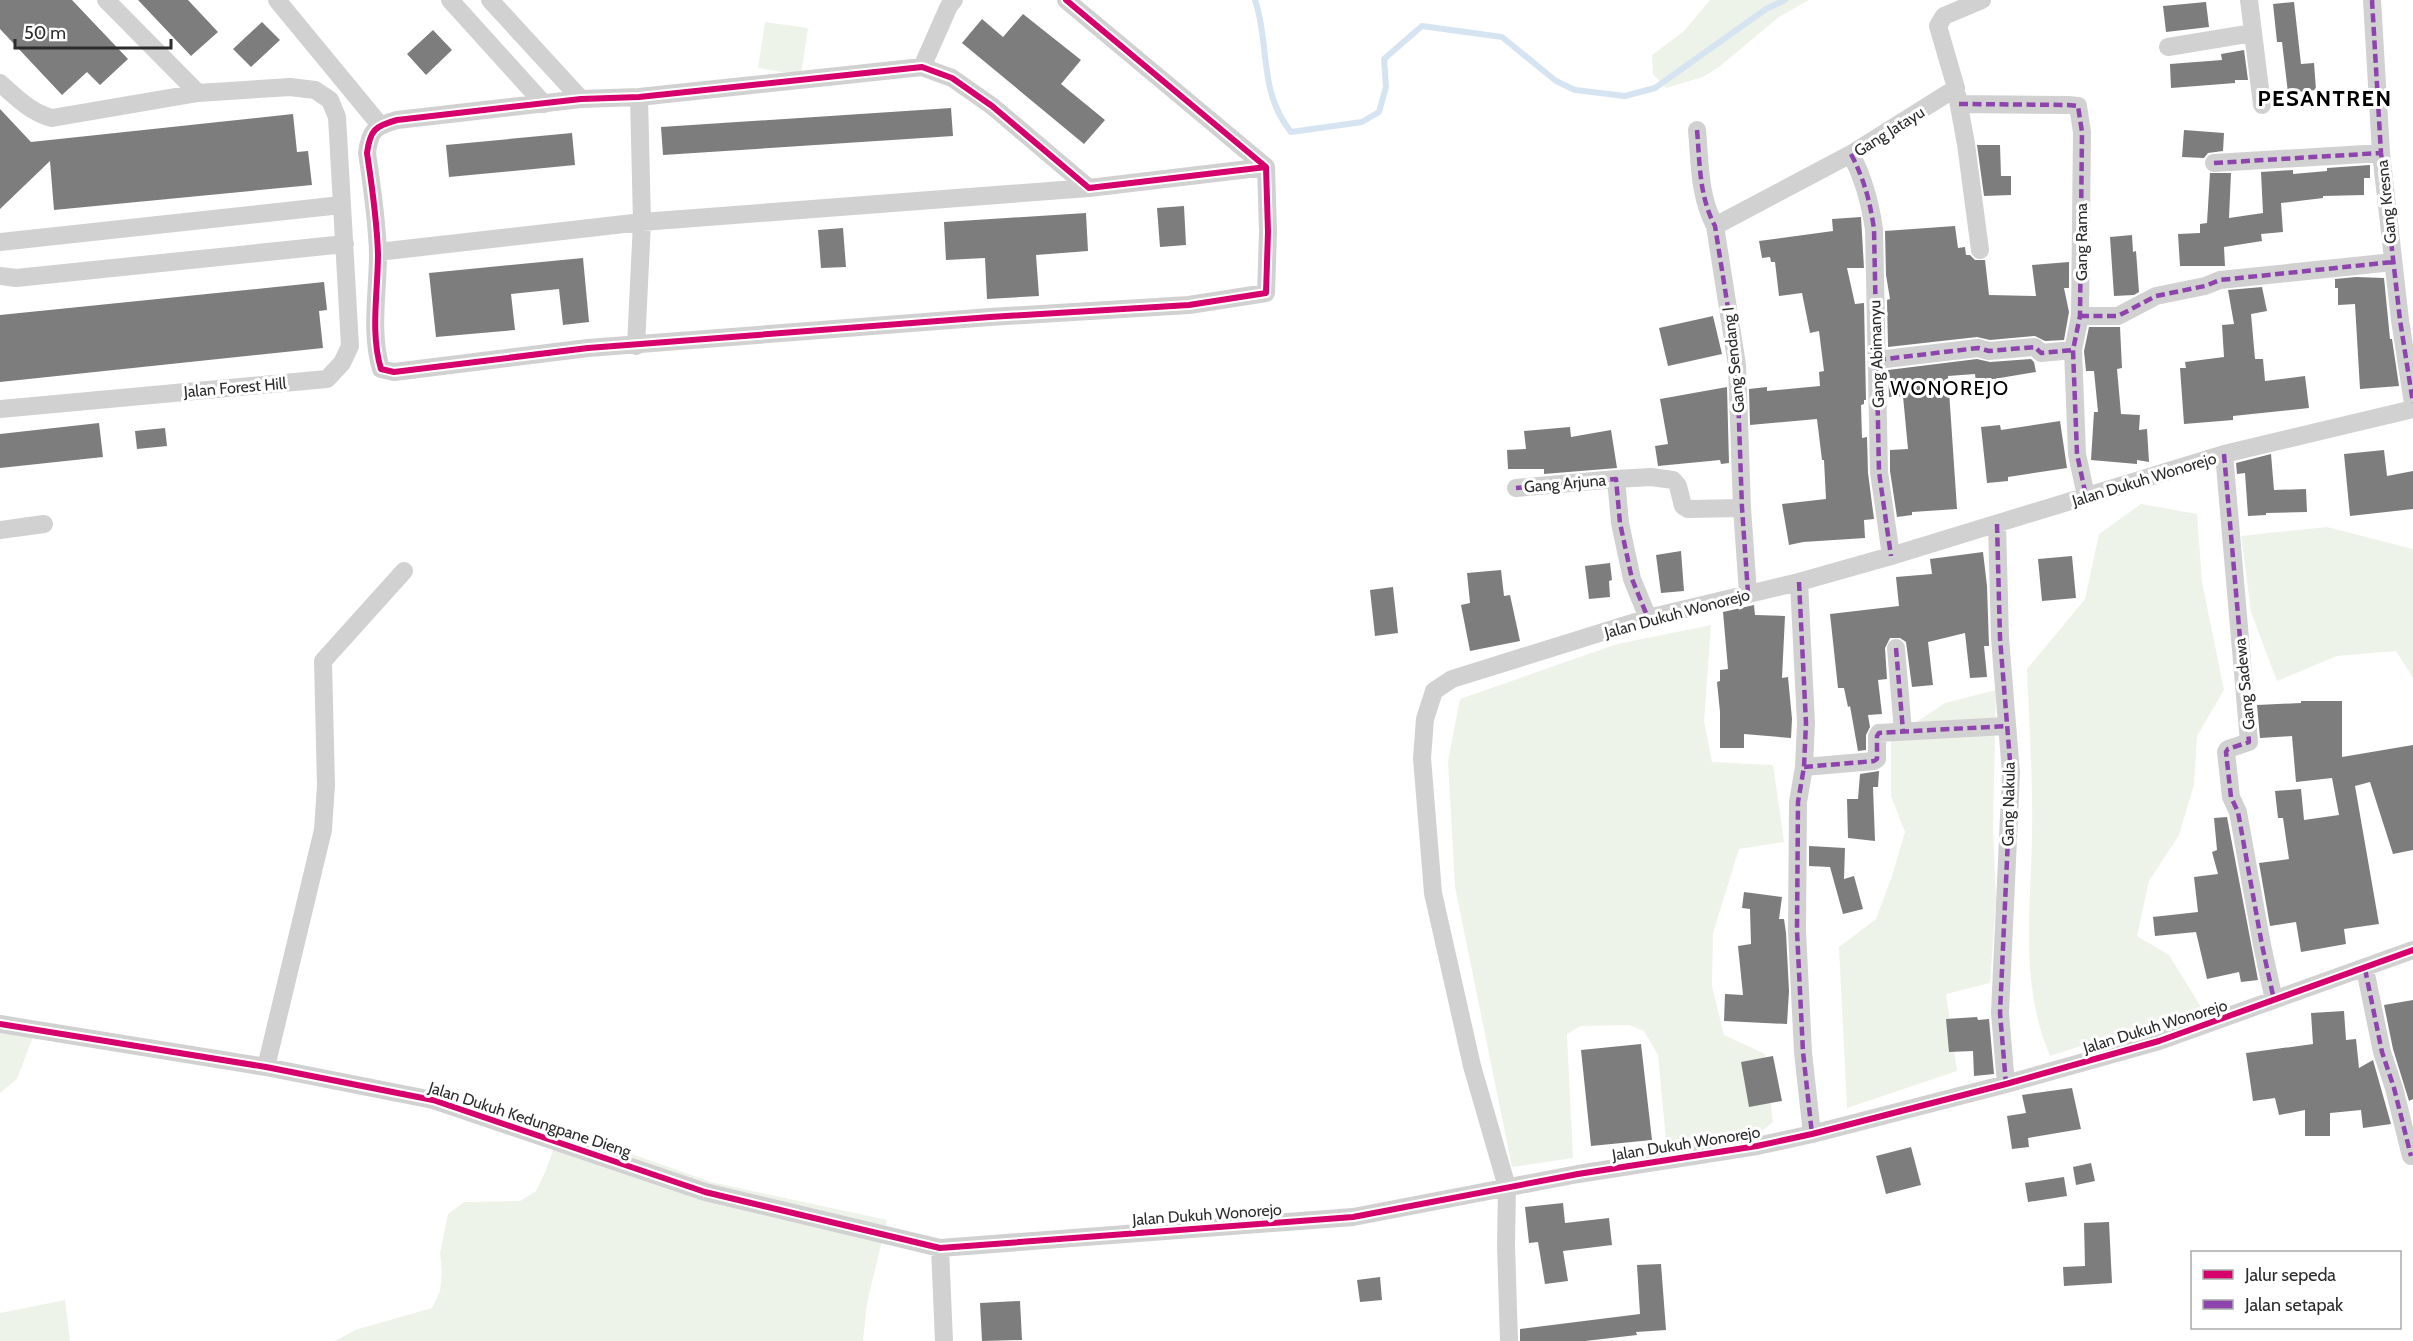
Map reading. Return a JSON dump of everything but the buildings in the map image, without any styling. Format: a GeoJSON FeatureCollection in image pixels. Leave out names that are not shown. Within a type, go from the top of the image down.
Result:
{"type":"FeatureCollection","features":[{"type":"Feature","properties":{"kind":"street"},"geometry":{"type":"LineString","coordinates":[[106,0],[198,93]]}},
{"type":"Feature","properties":{"kind":"street"},"geometry":{"type":"LineString","coordinates":[[277,0],[380,124]]}},
{"type":"Feature","properties":{"kind":"street"},"geometry":{"type":"LineString","coordinates":[[450,0],[544,104]]}},
{"type":"Feature","properties":{"kind":"street"},"geometry":{"type":"LineString","coordinates":[[490,0],[580,99]]}},
{"type":"Feature","properties":{"kind":"street"},"geometry":{"type":"LineString","coordinates":[[922,67],[949,6],[954,0]]}},
{"type":"Feature","properties":{"kind":"street"},"geometry":{"type":"LineString","coordinates":[[1066,0],[1266,167],[1268,232],[1266,293],[1189,305],[990,316],[636,346],[588,348],[394,372],[381,369],[378,357],[376,336],[378,252],[367,153],[369,136],[380,124],[397,120],[580,99],[639,97],[922,67],[952,78],[992,106],[1089,188]]}},
{"type":"Feature","properties":{"kind":"street"},"geometry":{"type":"LineString","coordinates":[[1980,250],[1958,96],[1938,26],[1944,16],[1982,0]]}},
{"type":"Feature","properties":{"kind":"street"},"geometry":{"type":"LineString","coordinates":[[2249,0],[2262,105]]}},
{"type":"Feature","properties":{"kind":"street","name":"Gang Kresna"},"geometry":{"type":"LineString","coordinates":[[2372,0],[2381,153],[2393,262],[2413,403]]}},
{"type":"Feature","properties":{"kind":"street"},"geometry":{"type":"LineString","coordinates":[[2168,47],[2253,33]]}},
{"type":"Feature","properties":{"kind":"street","name":"Jalan Forest Hill"},"geometry":{"type":"LineString","coordinates":[[0,83],[32,110],[52,118],[198,93],[290,87],[315,90],[330,100],[337,117],[350,346],[342,363],[327,379],[0,409]]}},
{"type":"Feature","properties":{"kind":"street","name":"Gang Jatayu"},"geometry":{"type":"LineString","coordinates":[[1715,226],[1958,96]]}},
{"type":"Feature","properties":{"kind":"street","name":"Gang Rama"},"geometry":{"type":"LineString","coordinates":[[1958,96],[2078,106],[2080,109],[2082,132],[2080,316],[2073,350],[2077,454],[2086,496]]}},
{"type":"Feature","properties":{"kind":"street"},"geometry":{"type":"LineString","coordinates":[[636,346],[642,222],[639,97]]}},
{"type":"Feature","properties":{"kind":"street","name":"Gang Sendang I"},"geometry":{"type":"LineString","coordinates":[[1697,130],[1702,188],[1706,209],[1715,226],[1737,365],[1742,508],[1748,593]]}},
{"type":"Feature","properties":{"kind":"street"},"geometry":{"type":"LineString","coordinates":[[2214,163],[2381,153]]}},
{"type":"Feature","properties":{"kind":"street","name":"Gang Abimanyu"},"geometry":{"type":"LineString","coordinates":[[1851,154],[1864,180],[1872,219],[1879,472],[1891,556]]}},
{"type":"Feature","properties":{"kind":"street"},"geometry":{"type":"LineString","coordinates":[[378,252],[642,222],[1089,188],[1266,167]]}},
{"type":"Feature","properties":{"kind":"street"},"geometry":{"type":"LineString","coordinates":[[0,242],[341,204]]}},
{"type":"Feature","properties":{"kind":"street"},"geometry":{"type":"LineString","coordinates":[[0,276],[16,278],[345,244]]}},
{"type":"Feature","properties":{"kind":"street"},"geometry":{"type":"LineString","coordinates":[[2080,316],[2118,316],[2156,296],[2205,286],[2220,280],[2393,262]]}},
{"type":"Feature","properties":{"kind":"street"},"geometry":{"type":"LineString","coordinates":[[1877,360],[1978,348],[1989,351],[2035,347],[2041,353],[2073,350]]}},
{"type":"Feature","properties":{"kind":"street","name":"Jalan Dukuh Wonorejo"},"geometry":{"type":"LineString","coordinates":[[1507,1187],[1472,1066],[1433,892],[1422,758],[1425,719],[1434,691],[1452,679],[1648,618],[1799,582],[1891,556],[2224,454],[2413,409]]}},
{"type":"Feature","properties":{"kind":"street","name":"Gang Sadewa"},"geometry":{"type":"LineString","coordinates":[[2224,454],[2249,742],[2228,749],[2226,752],[2231,797],[2238,812],[2274,1000]]}},
{"type":"Feature","properties":{"kind":"street"},"geometry":{"type":"LineString","coordinates":[[1616,479],[1651,477],[1673,480],[1678,486],[1683,506],[1688,509],[1742,508]]}},
{"type":"Feature","properties":{"kind":"street","name":"Gang Arjuna"},"geometry":{"type":"LineString","coordinates":[[1516,488],[1616,479],[1620,523],[1632,579],[1648,618]]}},
{"type":"Feature","properties":{"kind":"street"},"geometry":{"type":"LineString","coordinates":[[0,530],[44,524]]}},
{"type":"Feature","properties":{"kind":"street","name":"Gang Nakula"},"geometry":{"type":"LineString","coordinates":[[1997,524],[2000,638],[2011,773],[2000,1013],[2006,1084]]}},
{"type":"Feature","properties":{"kind":"street"},"geometry":{"type":"LineString","coordinates":[[266,1067],[322,830],[326,785],[323,661],[404,571]]}},
{"type":"Feature","properties":{"kind":"street"},"geometry":{"type":"LineString","coordinates":[[1799,582],[1806,723],[1798,802],[1797,931],[1803,1052],[1812,1134]]}},
{"type":"Feature","properties":{"kind":"street"},"geometry":{"type":"LineString","coordinates":[[1896,648],[1903,731]]}},
{"type":"Feature","properties":{"kind":"street"},"geometry":{"type":"LineString","coordinates":[[1803,767],[1874,761],[1877,759],[1879,733],[2006,726]]}},
{"type":"Feature","properties":{"kind":"street","name":"Jalan Dukuh Wonorejo"},"geometry":{"type":"LineString","coordinates":[[940,1248],[1353,1217],[1578,1174],[1757,1146],[2006,1084],[2159,1041],[2413,950]]}},
{"type":"Feature","properties":{"kind":"street"},"geometry":{"type":"LineString","coordinates":[[2365,969],[2382,1052],[2394,1088],[2411,1156]]}},
{"type":"Feature","properties":{"kind":"street","name":"Jalan Dukuh Kedungpane Dieng"},"geometry":{"type":"LineString","coordinates":[[0,1024],[266,1067],[433,1100],[705,1192],[940,1248]]}},
{"type":"Feature","properties":{"kind":"street"},"geometry":{"type":"LineString","coordinates":[[1507,1187],[1509,1341]]}},
{"type":"Feature","properties":{"kind":"street"},"geometry":{"type":"LineString","coordinates":[[940,1248],[944,1341]]}},
{"type":"Feature","properties":{"kind":"shaded area"},"geometry":{"type":"Polygon","coordinates":[[[1710,0],[1809,0],[1779,17],[1719,67],[1703,77],[1666,88],[1653,74],[1652,55],[1684,31],[1710,0]]]}},
{"type":"Feature","properties":{"kind":"shaded area"},"geometry":{"type":"Polygon","coordinates":[[[765,22],[808,28],[801,75],[758,68],[765,22]]]}},
{"type":"Feature","properties":{"kind":"shaded area"},"geometry":{"type":"Polygon","coordinates":[[[2141,504],[2197,514],[2202,582],[2224,690],[2197,736],[2194,785],[2179,835],[2149,881],[2137,936],[2169,955],[2201,1007],[2050,1056],[2040,1028],[2030,974],[2032,813],[2027,669],[2085,599],[2099,534],[2141,504]]]}},
{"type":"Feature","properties":{"kind":"shaded area"},"geometry":{"type":"Polygon","coordinates":[[[2327,527],[2413,549],[2413,678],[2396,651],[2337,656],[2277,681],[2251,612],[2241,536],[2327,527]]]}},
{"type":"Feature","properties":{"kind":"shaded area"},"geometry":{"type":"Polygon","coordinates":[[[1711,625],[1704,721],[1712,762],[1773,765],[1784,842],[1739,849],[1713,933],[1712,986],[1724,1035],[1765,1054],[1773,1122],[1755,1137],[1667,1151],[1658,1055],[1644,1031],[1629,1025],[1581,1026],[1567,1034],[1573,1158],[1512,1167],[1455,887],[1448,761],[1460,699],[1617,644],[1711,625]]]}},
{"type":"Feature","properties":{"kind":"shaded area"},"geometry":{"type":"Polygon","coordinates":[[[1996,690],[1993,827],[1996,899],[1990,983],[1946,994],[1957,1071],[1847,1108],[1839,947],[1876,919],[1905,832],[1891,796],[1891,739],[1945,703],[1996,690]]]}},
{"type":"Feature","properties":{"kind":"shaded area"},"geometry":{"type":"Polygon","coordinates":[[[0,1022],[36,1029],[17,1079],[0,1093],[0,1022]]]}},
{"type":"Feature","properties":{"kind":"shaded area"},"geometry":{"type":"Polygon","coordinates":[[[561,1129],[711,1182],[887,1220],[867,1303],[863,1341],[335,1341],[355,1330],[432,1308],[440,1291],[442,1272],[440,1253],[448,1214],[464,1202],[520,1201],[536,1191],[561,1129]]]}},
{"type":"Feature","properties":{"kind":"shaded area"},"geometry":{"type":"Polygon","coordinates":[[[65,1300],[70,1341],[0,1341],[0,1313],[65,1300]]]}},
{"type":"Feature","properties":{"kind":"waterway"},"geometry":{"type":"LineString","coordinates":[[1255,0],[1260,16],[1269,84],[1281,117],[1291,132],[1362,122],[1379,112],[1386,87],[1384,59],[1422,26],[1502,37],[1556,81],[1575,90],[1625,96],[1655,88],[1766,9],[1785,0]]}},
{"type":"Feature","properties":{"kind":"marked path"},"geometry":{"type":"LineString","coordinates":[[2372,0],[2381,153],[2400,320],[2413,403]]}},
{"type":"Feature","properties":{"kind":"marked path"},"geometry":{"type":"LineString","coordinates":[[1959,104],[2078,106],[2082,132],[2080,316],[2073,350],[2077,454],[2086,496]]}},
{"type":"Feature","properties":{"kind":"marked path"},"geometry":{"type":"LineString","coordinates":[[1697,130],[1703,191],[1715,226],[1737,365],[1742,508],[1748,593]]}},
{"type":"Feature","properties":{"kind":"marked path"},"geometry":{"type":"LineString","coordinates":[[2214,163],[2381,153]]}},
{"type":"Feature","properties":{"kind":"marked path"},"geometry":{"type":"LineString","coordinates":[[1851,154],[1866,190],[1874,229],[1879,472],[1891,556]]}},
{"type":"Feature","properties":{"kind":"marked path"},"geometry":{"type":"LineString","coordinates":[[2080,316],[2118,316],[2156,296],[2205,286],[2220,280],[2393,262]]}},
{"type":"Feature","properties":{"kind":"marked path"},"geometry":{"type":"LineString","coordinates":[[1877,360],[1978,348],[1989,351],[2035,347],[2041,353],[2073,350]]}},
{"type":"Feature","properties":{"kind":"marked path"},"geometry":{"type":"LineString","coordinates":[[2224,454],[2249,742],[2228,749],[2226,752],[2231,797],[2238,812],[2274,1000]]}},
{"type":"Feature","properties":{"kind":"marked path"},"geometry":{"type":"LineString","coordinates":[[1516,488],[1616,479],[1620,523],[1632,579],[1648,618]]}},
{"type":"Feature","properties":{"kind":"marked path"},"geometry":{"type":"LineString","coordinates":[[1997,524],[2000,638],[2011,773],[2000,1013],[2006,1084]]}},
{"type":"Feature","properties":{"kind":"marked path"},"geometry":{"type":"LineString","coordinates":[[1799,582],[1806,723],[1804,767],[1798,802],[1797,931],[1803,1052],[1812,1134]]}},
{"type":"Feature","properties":{"kind":"marked path"},"geometry":{"type":"LineString","coordinates":[[1896,648],[1903,731]]}},
{"type":"Feature","properties":{"kind":"marked path"},"geometry":{"type":"LineString","coordinates":[[1804,767],[1874,761],[1877,759],[1879,733],[2006,726]]}},
{"type":"Feature","properties":{"kind":"marked path"},"geometry":{"type":"LineString","coordinates":[[2365,969],[2382,1052],[2394,1088],[2411,1156]]}},
{"type":"Feature","properties":{"kind":"cycle path"},"geometry":{"type":"LineString","coordinates":[[1066,0],[1266,167],[1268,232],[1266,293],[1189,305],[990,317],[588,348],[394,372],[381,369],[375,327],[377,241],[367,153],[375,130],[383,124],[397,120],[581,99],[639,97],[922,67],[952,78],[992,106],[1089,188],[1266,167]]}},
{"type":"Feature","properties":{"kind":"cycle path"},"geometry":{"type":"LineString","coordinates":[[0,1024],[266,1067],[433,1100],[705,1192],[940,1248],[1353,1217],[1578,1174],[1757,1146],[2006,1084],[2159,1041],[2413,950]]}},
{"type":"Feature","properties":{"kind":"district","name":"PESANTREN"},"geometry":{"type":"Point","coordinates":[2325,98]}},
{"type":"Feature","properties":{"kind":"district","name":"WONOREJO"},"geometry":{"type":"Point","coordinates":[1950,388]}}]}
